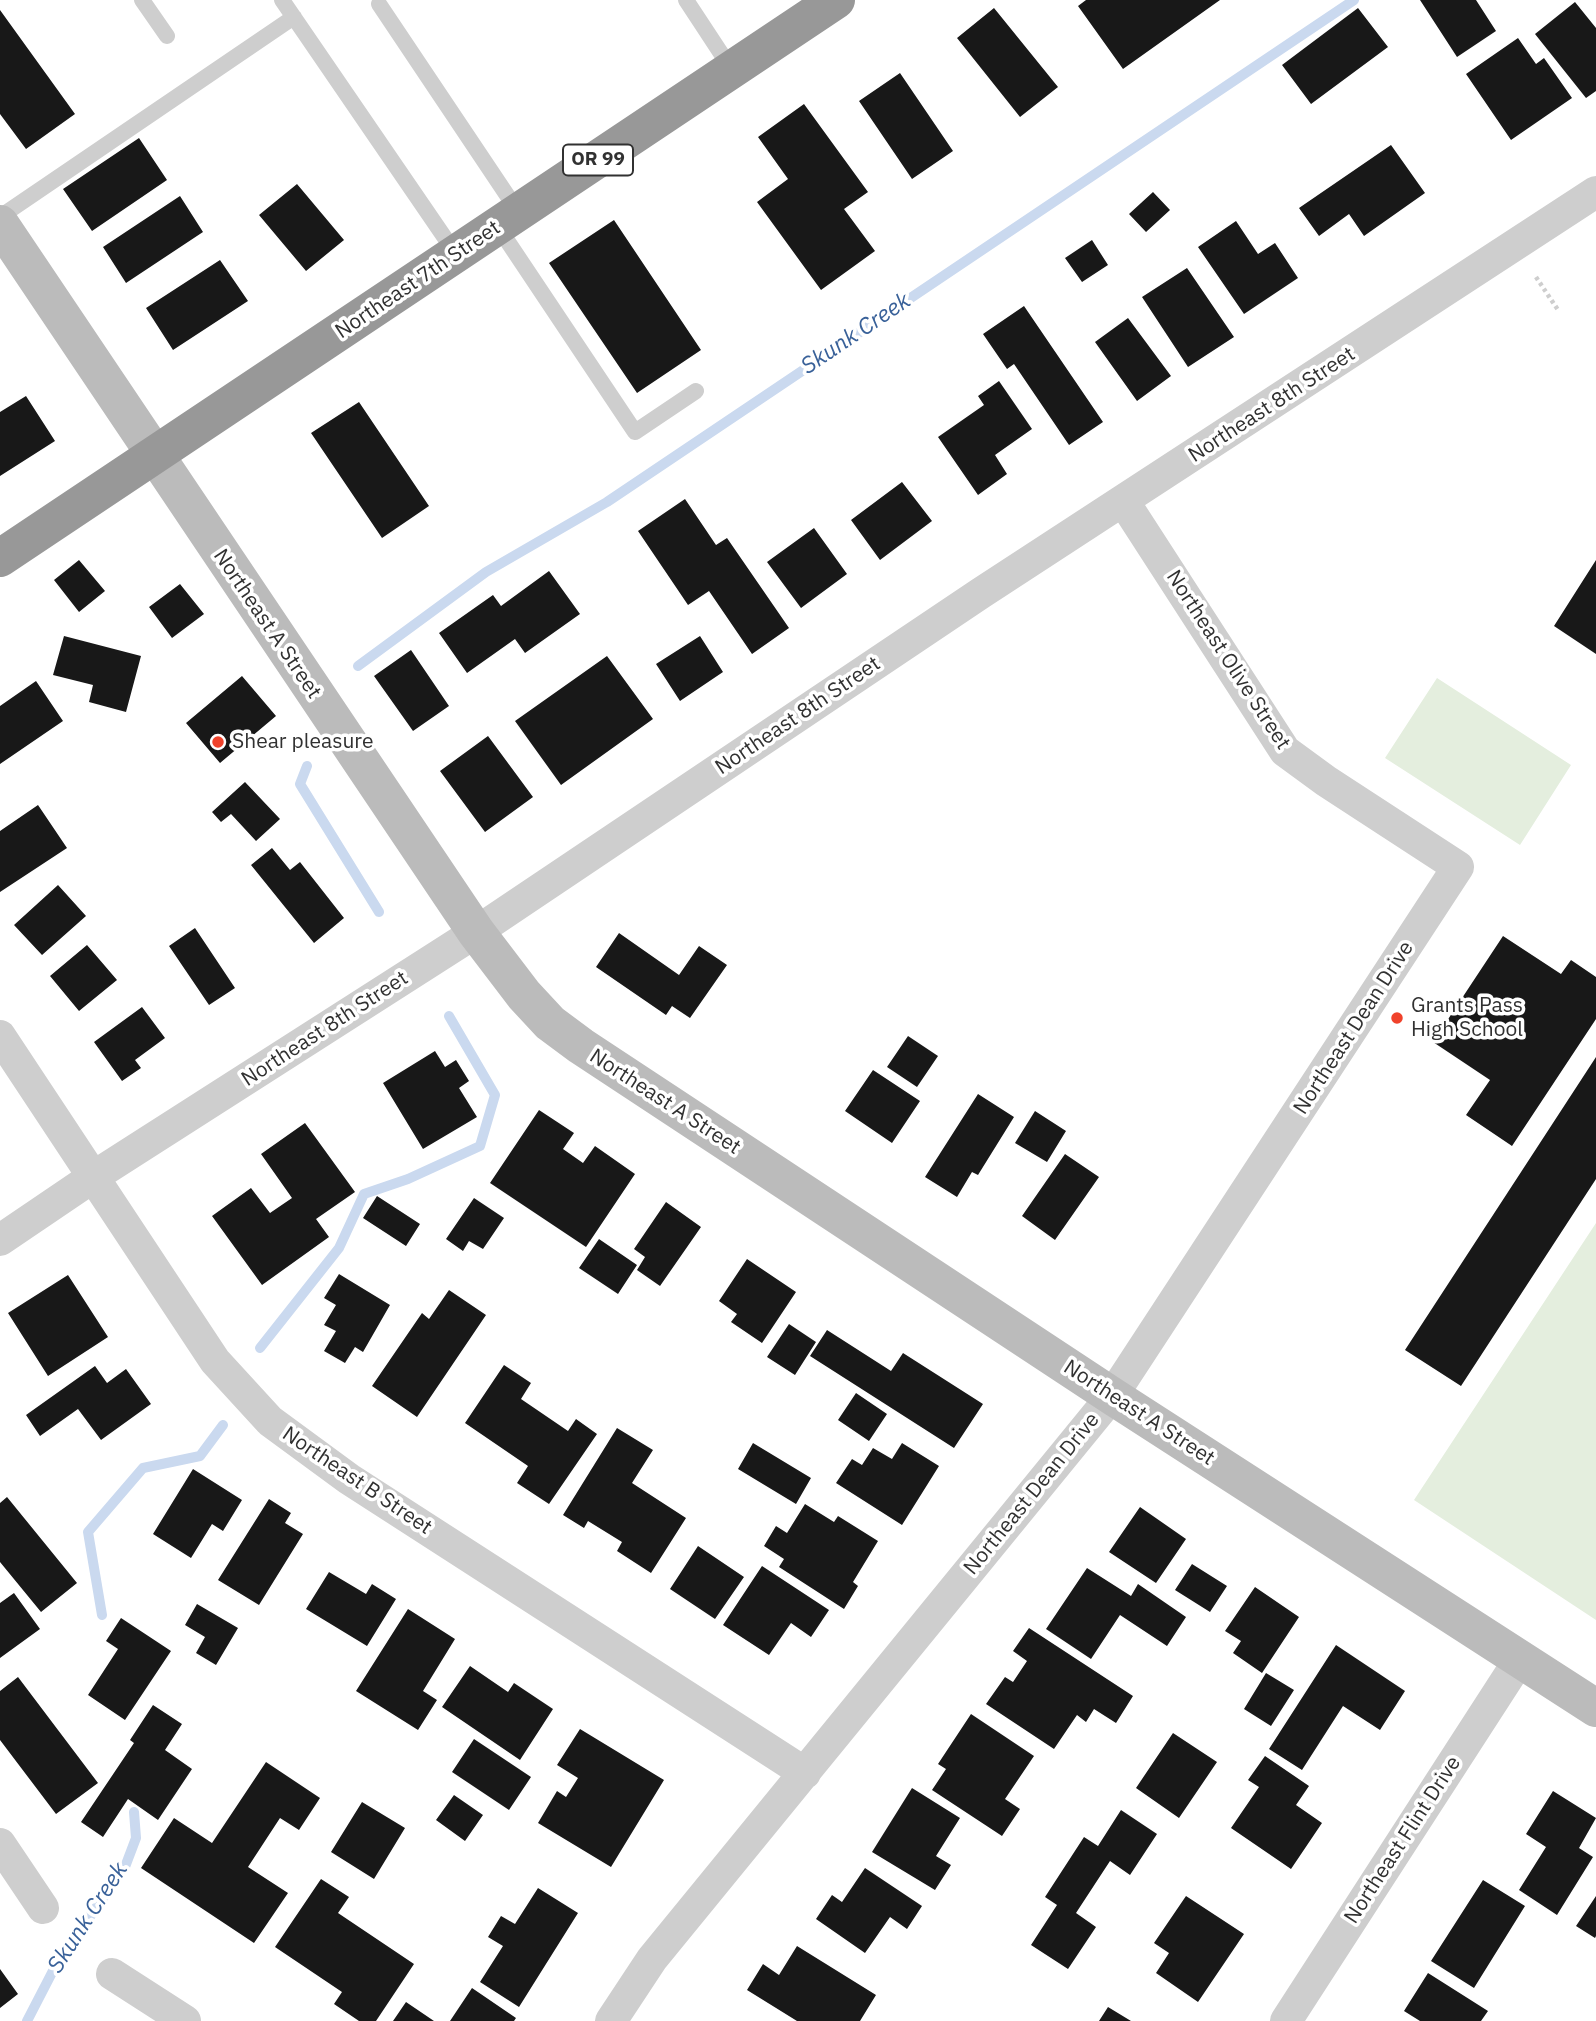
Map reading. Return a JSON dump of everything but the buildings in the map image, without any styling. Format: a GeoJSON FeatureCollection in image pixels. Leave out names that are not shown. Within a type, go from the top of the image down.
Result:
{"type":"FeatureCollection","features":[{"type":"Feature","properties":{"kind":"highway","name":"Northeast 7th Street"},"geometry":{"type":"LineString","coordinates":[[0,558],[732,70],[827,3]]}},
{"type":"Feature","properties":{"kind":"street","name":"Northeast 8th Street"},"geometry":{"type":"LineString","coordinates":[[0,1240],[93,1177],[475,932],[970,600],[1596,192]]}},
{"type":"Feature","properties":{"kind":"street","name":"Northeast A Street"},"geometry":{"type":"LineString","coordinates":[[0,224],[475,932],[524,995],[550,1023],[1112,1396],[1596,1708]]}},
{"type":"Feature","properties":{"kind":"street","name":"Northeast Olive Street"},"geometry":{"type":"LineString","coordinates":[[1124,502],[1285,751],[1458,867]]}},
{"type":"Feature","properties":{"kind":"street","name":"Northeast Dean Drive"},"geometry":{"type":"LineString","coordinates":[[611,2021],[652,1959],[1112,1396],[1458,867]]}},
{"type":"Feature","properties":{"kind":"street","name":"Northeast B Street"},"geometry":{"type":"LineString","coordinates":[[0,1035],[215,1361],[270,1421],[349,1479],[805,1773]]}},
{"type":"Feature","properties":{"kind":"street","name":"Northeast Flint Drive"},"geometry":{"type":"LineString","coordinates":[[1286,2021],[1520,1658]]}},
{"type":"Feature","properties":{"kind":"street"},"geometry":{"type":"LineString","coordinates":[[0,1843],[43,1908]]}},
{"type":"Feature","properties":{"kind":"street"},"geometry":{"type":"LineString","coordinates":[[112,1973],[185,2021]]}},
{"type":"Feature","properties":{"kind":"lane"},"geometry":{"type":"LineString","coordinates":[[142,0],[167,36]]}},
{"type":"Feature","properties":{"kind":"lane"},"geometry":{"type":"LineString","coordinates":[[282,0],[456,254]]}},
{"type":"Feature","properties":{"kind":"lane"},"geometry":{"type":"LineString","coordinates":[[685,0],[732,70]]}},
{"type":"Feature","properties":{"kind":"lane"},"geometry":{"type":"LineString","coordinates":[[379,4],[635,432],[696,391]]}},
{"type":"Feature","properties":{"kind":"lane"},"geometry":{"type":"LineString","coordinates":[[0,217],[294,17]]}},
{"type":"Feature","properties":{"kind":"path"},"geometry":{"type":"LineString","coordinates":[[1536,276],[1558,310]]}},
{"type":"Feature","properties":{"kind":"green space"},"geometry":{"type":"Polygon","coordinates":[[[1437,678],[1571,765],[1520,845],[1385,758],[1437,678]]]}},
{"type":"Feature","properties":{"kind":"green space"},"geometry":{"type":"Polygon","coordinates":[[[1596,1223],[1596,1620],[1414,1500],[1596,1223]]]}},
{"type":"Feature","properties":{"kind":"waterway","name":"Skunk Creek"},"geometry":{"type":"LineString","coordinates":[[358,666],[486,572],[607,502],[1354,0]]}},
{"type":"Feature","properties":{"kind":"waterway","name":"Skunk Creek"},"geometry":{"type":"LineString","coordinates":[[307,766],[300,784],[379,912]]}},
{"type":"Feature","properties":{"kind":"waterway","name":"Skunk Creek"},"geometry":{"type":"LineString","coordinates":[[260,1348],[339,1248],[364,1194],[408,1179],[480,1146],[495,1095],[449,1016]]}},
{"type":"Feature","properties":{"kind":"waterway","name":"Skunk Creek"},"geometry":{"type":"LineString","coordinates":[[102,1615],[88,1532],[143,1468],[200,1456],[223,1425]]}},
{"type":"Feature","properties":{"kind":"waterway","name":"Skunk Creek"},"geometry":{"type":"LineString","coordinates":[[27,2021],[57,1963],[125,1867],[136,1838],[134,1812]]}},
{"type":"Feature","properties":{"kind":"place","name":"Shear pleasure"},"geometry":{"type":"Point","coordinates":[218,742]}},
{"type":"Feature","properties":{"kind":"place","name":"Grants Pass High School"},"geometry":{"type":"Point","coordinates":[1397,1018]}}]}
